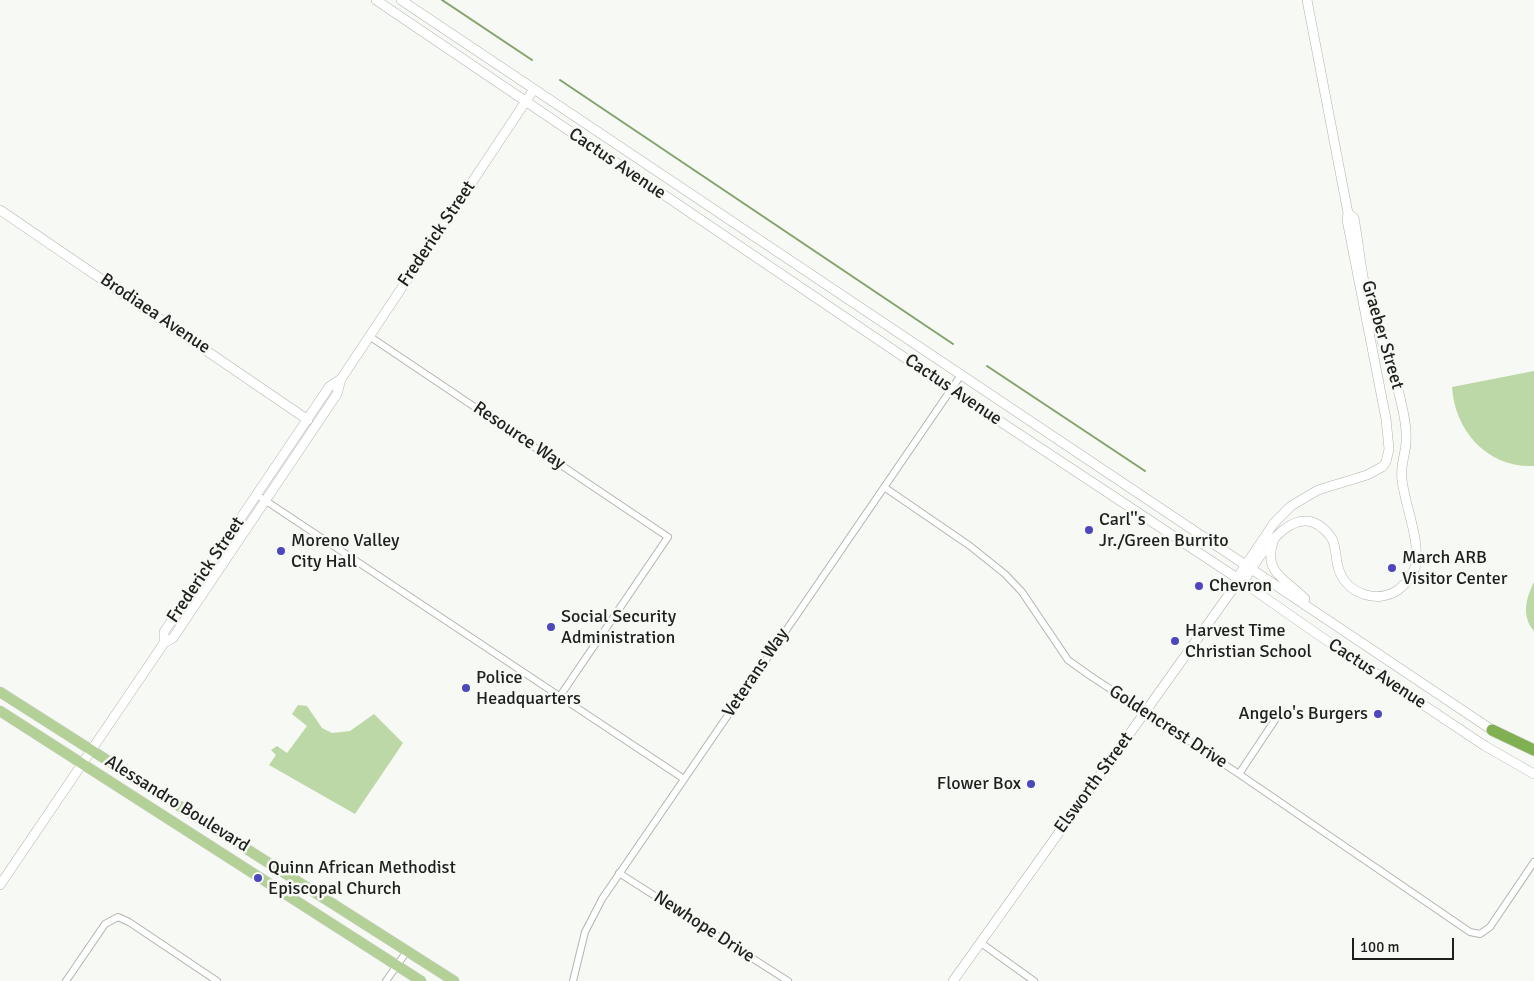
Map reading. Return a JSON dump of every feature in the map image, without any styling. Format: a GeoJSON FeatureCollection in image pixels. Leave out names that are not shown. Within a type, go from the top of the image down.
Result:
{"type":"FeatureCollection","features":[{"type":"Feature","properties":{"kind":"highway"},"geometry":{"type":"LineString","coordinates":[[1492,730],[1534,750]]}},
{"type":"Feature","properties":{"kind":"main road","name":"Cactus Avenue"},"geometry":{"type":"LineString","coordinates":[[376,0],[1239,582],[1485,746],[1534,774]]}},
{"type":"Feature","properties":{"kind":"main road","name":"Cactus Avenue"},"geometry":{"type":"LineString","coordinates":[[401,0],[1317,611],[1492,730],[1534,756]]}},
{"type":"Feature","properties":{"kind":"main road","name":"Graeber Street"},"geometry":{"type":"LineString","coordinates":[[1249,566],[1274,523],[1297,502],[1331,485],[1368,475],[1382,467],[1388,455],[1388,436],[1307,0]]}},
{"type":"Feature","properties":{"kind":"main road","name":"Frederick Street"},"geometry":{"type":"LineString","coordinates":[[0,885],[164,643],[173,638],[185,622],[337,394],[341,379],[369,336],[534,90]]}},
{"type":"Feature","properties":{"kind":"main road","name":"Brodiaea Avenue"},"geometry":{"type":"LineString","coordinates":[[0,210],[308,420]]}},
{"type":"Feature","properties":{"kind":"main road","name":"Graeber Street"},"geometry":{"type":"LineString","coordinates":[[1315,525],[1332,539],[1342,577],[1354,590],[1371,596],[1380,596],[1390,594],[1410,579],[1416,562],[1414,534],[1402,480],[1401,461],[1406,441],[1401,400],[1368,300],[1354,218],[1348,213]]}},
{"type":"Feature","properties":{"kind":"main road","name":"Frederick Street"},"geometry":{"type":"LineString","coordinates":[[164,643],[164,632],[329,387],[341,379]]}},
{"type":"Feature","properties":{"kind":"main road"},"geometry":{"type":"LineString","coordinates":[[1249,566],[1282,529],[1291,524],[1331,527]]}},
{"type":"Feature","properties":{"kind":"main road"},"geometry":{"type":"LineString","coordinates":[[1275,537],[1271,552],[1275,572],[1317,611]]}},
{"type":"Feature","properties":{"kind":"main road"},"geometry":{"type":"LineString","coordinates":[[185,622],[184,614],[214,568],[215,557]]}},
{"type":"Feature","properties":{"kind":"main road","name":"Elsworth Street"},"geometry":{"type":"LineString","coordinates":[[953,981],[1249,566]]}},
{"type":"Feature","properties":{"kind":"main road","name":"Alessandro Boulevard"},"geometry":{"type":"LineString","coordinates":[[0,692],[454,981]]}},
{"type":"Feature","properties":{"kind":"main road","name":"Alessandro Boulevard"},"geometry":{"type":"LineString","coordinates":[[0,712],[421,981]]}},
{"type":"Feature","properties":{"kind":"street","name":"Resource Way"},"geometry":{"type":"LineString","coordinates":[[369,336],[668,537],[560,696]]}},
{"type":"Feature","properties":{"kind":"street","name":"Veterans Way"},"geometry":{"type":"LineString","coordinates":[[573,981],[591,918],[961,375]]}},
{"type":"Feature","properties":{"kind":"street","name":"Goldencrest Drive"},"geometry":{"type":"LineString","coordinates":[[884,487],[970,546],[1005,574],[1022,592],[1068,660],[1470,932],[1480,934],[1490,928],[1534,862]]}},
{"type":"Feature","properties":{"kind":"street"},"geometry":{"type":"LineString","coordinates":[[257,495],[684,779]]}},
{"type":"Feature","properties":{"kind":"street"},"geometry":{"type":"LineString","coordinates":[[1239,774],[1281,711]]}},
{"type":"Feature","properties":{"kind":"street","name":"Newhope Drive"},"geometry":{"type":"LineString","coordinates":[[620,873],[788,981]]}},
{"type":"Feature","properties":{"kind":"street"},"geometry":{"type":"LineString","coordinates":[[66,981],[105,924],[114,918],[120,917],[217,981]]}},
{"type":"Feature","properties":{"kind":"street"},"geometry":{"type":"LineString","coordinates":[[981,943],[1034,981]]}},
{"type":"Feature","properties":{"kind":"street"},"geometry":{"type":"LineString","coordinates":[[386,981],[407,951]]}},
{"type":"Feature","properties":{"kind":"green space"},"geometry":{"type":"Polygon","coordinates":[[[1534,371],[1534,466],[1517,465],[1502,461],[1489,454],[1467,432],[1454,403],[1452,387],[1534,371]]]}},
{"type":"Feature","properties":{"kind":"green space"},"geometry":{"type":"Polygon","coordinates":[[[1534,582],[1534,631],[1527,619],[1526,607],[1534,582]]]}},
{"type":"Feature","properties":{"kind":"green space"},"geometry":{"type":"Polygon","coordinates":[[[298,705],[307,706],[322,728],[332,733],[350,731],[374,714],[403,743],[355,814],[269,765],[276,755],[271,750],[277,746],[287,753],[307,726],[292,714],[298,705]]]}},
{"type":"Feature","properties":{"kind":"waterway"},"geometry":{"type":"LineString","coordinates":[[442,0],[532,60]]}},
{"type":"Feature","properties":{"kind":"waterway"},"geometry":{"type":"LineString","coordinates":[[560,80],[953,344]]}},
{"type":"Feature","properties":{"kind":"waterway"},"geometry":{"type":"LineString","coordinates":[[987,366],[1145,471]]}},
{"type":"Feature","properties":{"kind":"place","name":"Carl''s Jr./Green Burrito"},"geometry":{"type":"Point","coordinates":[1089,530]}},
{"type":"Feature","properties":{"kind":"place","name":"Moreno Valley City Hall"},"geometry":{"type":"Point","coordinates":[281,551]}},
{"type":"Feature","properties":{"kind":"place","name":"March ARB Visitor Center"},"geometry":{"type":"Point","coordinates":[1392,568]}},
{"type":"Feature","properties":{"kind":"place","name":"Chevron"},"geometry":{"type":"Point","coordinates":[1199,586]}},
{"type":"Feature","properties":{"kind":"place","name":"Social Security Administration"},"geometry":{"type":"Point","coordinates":[551,627]}},
{"type":"Feature","properties":{"kind":"place","name":"Harvest Time Christian School"},"geometry":{"type":"Point","coordinates":[1175,641]}},
{"type":"Feature","properties":{"kind":"place","name":"Police Headquarters"},"geometry":{"type":"Point","coordinates":[466,688]}},
{"type":"Feature","properties":{"kind":"place","name":"Angelo's Burgers"},"geometry":{"type":"Point","coordinates":[1378,714]}},
{"type":"Feature","properties":{"kind":"place","name":"Flower Box"},"geometry":{"type":"Point","coordinates":[1031,784]}},
{"type":"Feature","properties":{"kind":"place","name":"Quinn African Methodist Episcopal Church"},"geometry":{"type":"Point","coordinates":[258,878]}}]}
